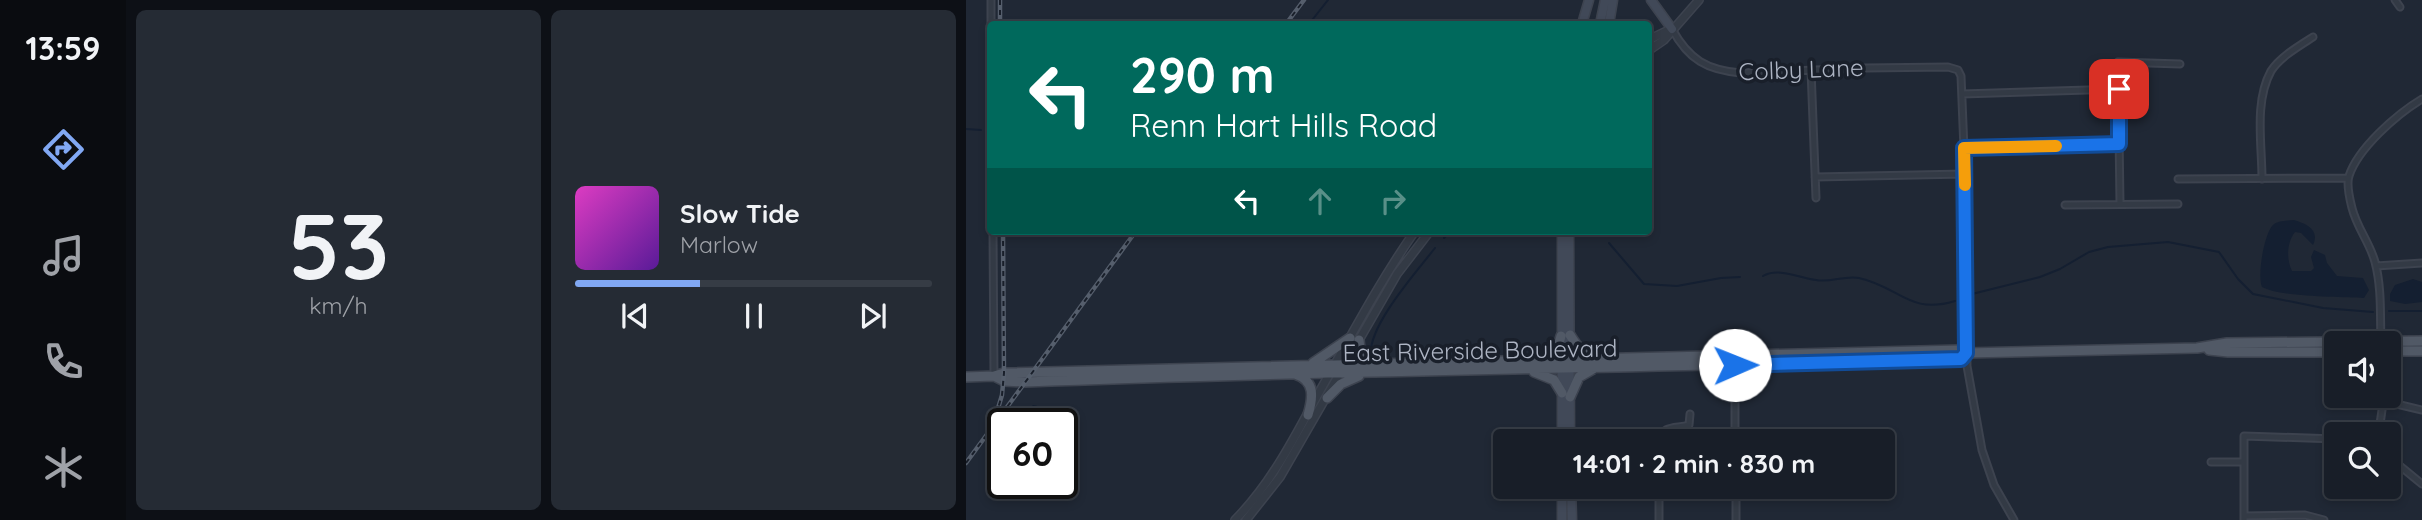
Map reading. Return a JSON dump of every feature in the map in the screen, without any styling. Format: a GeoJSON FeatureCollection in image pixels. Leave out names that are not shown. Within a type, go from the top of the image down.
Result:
{"type":"FeatureCollection","features":[{"type":"Feature","properties":{"kind":"main road"},"geometry":{"type":"LineString","coordinates":[[1583,21],[1589,0]]}},
{"type":"Feature","properties":{"kind":"main road"},"geometry":{"type":"LineString","coordinates":[[1601,21],[1605,0]]}},
{"type":"Feature","properties":{"kind":"main road"},"geometry":{"type":"LineString","coordinates":[[1610,21],[1613,0]]}},
{"type":"Feature","properties":{"kind":"main road"},"geometry":{"type":"LineString","coordinates":[[1651,0],[1672,29]]}},
{"type":"Feature","properties":{"kind":"main road"},"geometry":{"type":"LineString","coordinates":[[1544,359],[1558,347],[1566,335],[1562,235]]}},
{"type":"Feature","properties":{"kind":"main road"},"geometry":{"type":"LineString","coordinates":[[1563,429],[1569,235]]}},
{"type":"Feature","properties":{"kind":"main road"},"geometry":{"type":"LineString","coordinates":[[1566,335],[1585,353],[1606,358]]}},
{"type":"Feature","properties":{"kind":"main road"},"geometry":{"type":"LineString","coordinates":[[1306,365],[1354,339],[1361,358],[1380,368]]}},
{"type":"Feature","properties":{"kind":"main road","name":"East Riverside Boulevard"},"geometry":{"type":"LineString","coordinates":[[2401,342],[2422,341]]}},
{"type":"Feature","properties":{"kind":"main road","name":"East Riverside Boulevard"},"geometry":{"type":"LineString","coordinates":[[1380,368],[1544,359],[1594,368],[1960,350],[1966,353],[2197,348],[2227,343],[2324,342]]}},
{"type":"Feature","properties":{"kind":"main road","name":"East Riverside Boulevard"},"geometry":{"type":"LineString","coordinates":[[2197,348],[2228,352],[2324,352]]}},
{"type":"Feature","properties":{"kind":"main road"},"geometry":{"type":"LineString","coordinates":[[2401,351],[2422,351]]}},
{"type":"Feature","properties":{"kind":"main road","name":"East Riverside Boulevard"},"geometry":{"type":"LineString","coordinates":[[993,376],[1026,382],[1294,373],[1337,369],[1526,369],[1606,358],[1735,361]]}},
{"type":"Feature","properties":{"kind":"main road","name":"East Riverside Boulevard"},"geometry":{"type":"LineString","coordinates":[[966,377],[1004,373],[1306,365],[1337,369]]}},
{"type":"Feature","properties":{"kind":"main road"},"geometry":{"type":"LineString","coordinates":[[1327,398],[1341,384],[1380,368]]}},
{"type":"Feature","properties":{"kind":"main road"},"geometry":{"type":"LineString","coordinates":[[1566,395],[1579,377],[1594,368]]}},
{"type":"Feature","properties":{"kind":"main road"},"geometry":{"type":"LineString","coordinates":[[1526,369],[1555,380],[1566,395],[1569,429]]}},
{"type":"Feature","properties":{"kind":"main road"},"geometry":{"type":"LineString","coordinates":[[1294,373],[1308,381],[1313,394],[1308,415]]}},
{"type":"Feature","properties":{"kind":"main road"},"geometry":{"type":"LineString","coordinates":[[1562,499],[1562,520]]}},
{"type":"Feature","properties":{"kind":"main road"},"geometry":{"type":"LineString","coordinates":[[1571,499],[1572,520]]}},
{"type":"Feature","properties":{"kind":"street"},"geometry":{"type":"LineString","coordinates":[[991,0],[991,21]]}},
{"type":"Feature","properties":{"kind":"street"},"geometry":{"type":"LineString","coordinates":[[1652,48],[1664,40],[1699,0]]}},
{"type":"Feature","properties":{"kind":"street"},"geometry":{"type":"LineString","coordinates":[[2395,0],[2400,7]]}},
{"type":"Feature","properties":{"kind":"street"},"geometry":{"type":"LineString","coordinates":[[1652,38],[1672,29]]}},
{"type":"Feature","properties":{"kind":"street","name":"Colby Lane"},"geometry":{"type":"LineString","coordinates":[[1672,29],[1678,41],[1695,60],[1709,68],[1741,73],[1948,67],[1958,70],[1962,94]]}},
{"type":"Feature","properties":{"kind":"street"},"geometry":{"type":"LineString","coordinates":[[2262,178],[2261,98],[2272,69],[2313,37]]}},
{"type":"Feature","properties":{"kind":"street"},"geometry":{"type":"LineString","coordinates":[[2120,204],[2118,62],[2180,64]]}},
{"type":"Feature","properties":{"kind":"street"},"geometry":{"type":"LineString","coordinates":[[1811,70],[1816,198]]}},
{"type":"Feature","properties":{"kind":"street"},"geometry":{"type":"LineString","coordinates":[[2014,520],[1994,485],[1982,450],[1973,410],[1966,353],[1962,94],[2119,89]]}},
{"type":"Feature","properties":{"kind":"street"},"geometry":{"type":"LineString","coordinates":[[2380,331],[2376,265],[2372,250],[2358,228],[2352,209],[2348,178],[2364,151],[2380,132],[2422,99]]}},
{"type":"Feature","properties":{"kind":"street"},"geometry":{"type":"LineString","coordinates":[[1964,148],[2119,144]]}},
{"type":"Feature","properties":{"kind":"street"},"geometry":{"type":"LineString","coordinates":[[1815,177],[1965,174]]}},
{"type":"Feature","properties":{"kind":"street"},"geometry":{"type":"LineString","coordinates":[[2178,178],[2348,178]]}},
{"type":"Feature","properties":{"kind":"street"},"geometry":{"type":"LineString","coordinates":[[2065,205],[2178,204]]}},
{"type":"Feature","properties":{"kind":"street"},"geometry":{"type":"LineString","coordinates":[[993,235],[993,376]]}},
{"type":"Feature","properties":{"kind":"street"},"geometry":{"type":"LineString","coordinates":[[1235,520],[1249,506],[1296,436],[1354,339],[1387,271],[1412,235]]}},
{"type":"Feature","properties":{"kind":"street"},"geometry":{"type":"LineString","coordinates":[[1354,339],[1397,274],[1427,235]]}},
{"type":"Feature","properties":{"kind":"street"},"geometry":{"type":"LineString","coordinates":[[2376,265],[2422,263]]}},
{"type":"Feature","properties":{"kind":"street"},"geometry":{"type":"LineString","coordinates":[[1735,361],[1735,429]]}},
{"type":"Feature","properties":{"kind":"street"},"geometry":{"type":"LineString","coordinates":[[1246,520],[1280,477],[1327,398],[1337,369]]}},
{"type":"Feature","properties":{"kind":"street"},"geometry":{"type":"LineString","coordinates":[[2401,403],[2422,410]]}},
{"type":"Feature","properties":{"kind":"street"},"geometry":{"type":"LineString","coordinates":[[1667,429],[1689,425],[1690,414]]}},
{"type":"Feature","properties":{"kind":"street"},"geometry":{"type":"LineString","coordinates":[[2323,520],[2305,515],[2244,518],[2244,436],[2324,439]]}},
{"type":"Feature","properties":{"kind":"street"},"geometry":{"type":"LineString","coordinates":[[2211,462],[2244,462]]}},
{"type":"Feature","properties":{"kind":"street"},"geometry":{"type":"LineString","coordinates":[[2401,467],[2422,484]]}},
{"type":"Feature","properties":{"kind":"street"},"geometry":{"type":"LineString","coordinates":[[1659,499],[1660,520]]}},
{"type":"Feature","properties":{"kind":"street"},"geometry":{"type":"LineString","coordinates":[[1736,499],[1736,520]]}},
{"type":"Feature","properties":{"kind":"water"},"geometry":{"type":"Polygon","coordinates":[[[2294,220],[2311,228],[2315,240],[2313,245],[2301,233],[2295,232],[2288,251],[2292,271],[2311,271],[2314,268],[2311,257],[2314,250],[2325,255],[2327,263],[2337,276],[2363,278],[2369,290],[2364,298],[2296,295],[2262,287],[2261,265],[2269,231],[2276,223],[2294,220]]]}},
{"type":"Feature","properties":{"kind":"water"},"geometry":{"type":"Polygon","coordinates":[[[2413,279],[2422,282],[2422,302],[2405,304],[2390,301],[2395,285],[2413,279]]]}},
{"type":"Feature","properties":{"kind":"waterway"},"geometry":{"type":"LineString","coordinates":[[1311,21],[1328,0]]}},
{"type":"Feature","properties":{"kind":"waterway"},"geometry":{"type":"LineString","coordinates":[[966,129],[981,130]]}},
{"type":"Feature","properties":{"kind":"waterway"},"geometry":{"type":"LineString","coordinates":[[1972,294],[2040,277],[2089,252],[2108,247],[2168,242],[2219,252],[2238,279],[2253,294],[2323,308],[2373,312]]}},
{"type":"Feature","properties":{"kind":"waterway"},"geometry":{"type":"LineString","coordinates":[[1609,243],[1644,284],[1677,286],[1740,277]]}},
{"type":"Feature","properties":{"kind":"waterway"},"geometry":{"type":"LineString","coordinates":[[1371,357],[1376,331],[1384,316],[1435,248]]}},
{"type":"Feature","properties":{"kind":"waterway"},"geometry":{"type":"LineString","coordinates":[[1763,276],[1789,274],[1821,281],[1859,278],[1926,305],[1955,301]]}},
{"type":"Feature","properties":{"kind":"waterway"},"geometry":{"type":"LineString","coordinates":[[2389,311],[2422,311]]}},
{"type":"Feature","properties":{"kind":"railway"},"geometry":{"type":"LineString","coordinates":[[1000,0],[1000,21]]}},
{"type":"Feature","properties":{"kind":"railway"},"geometry":{"type":"LineString","coordinates":[[1288,21],[1304,0]]}},
{"type":"Feature","properties":{"kind":"railway"},"geometry":{"type":"LineString","coordinates":[[998,408],[1004,373],[1003,235]]}},
{"type":"Feature","properties":{"kind":"railway"},"geometry":{"type":"LineString","coordinates":[[966,463],[1133,235]]}},
{"type":"Feature","properties":{"kind":"slow traffic"},"geometry":{"type":"LineString","coordinates":[[1965,185],[1964,148],[2056,146]]}},
{"type":"Feature","properties":{"kind":"route"},"geometry":{"type":"LineString","coordinates":[[1735,365],[1961,359],[1966,353],[1964,148],[2119,144],[2119,89]]}}]}
